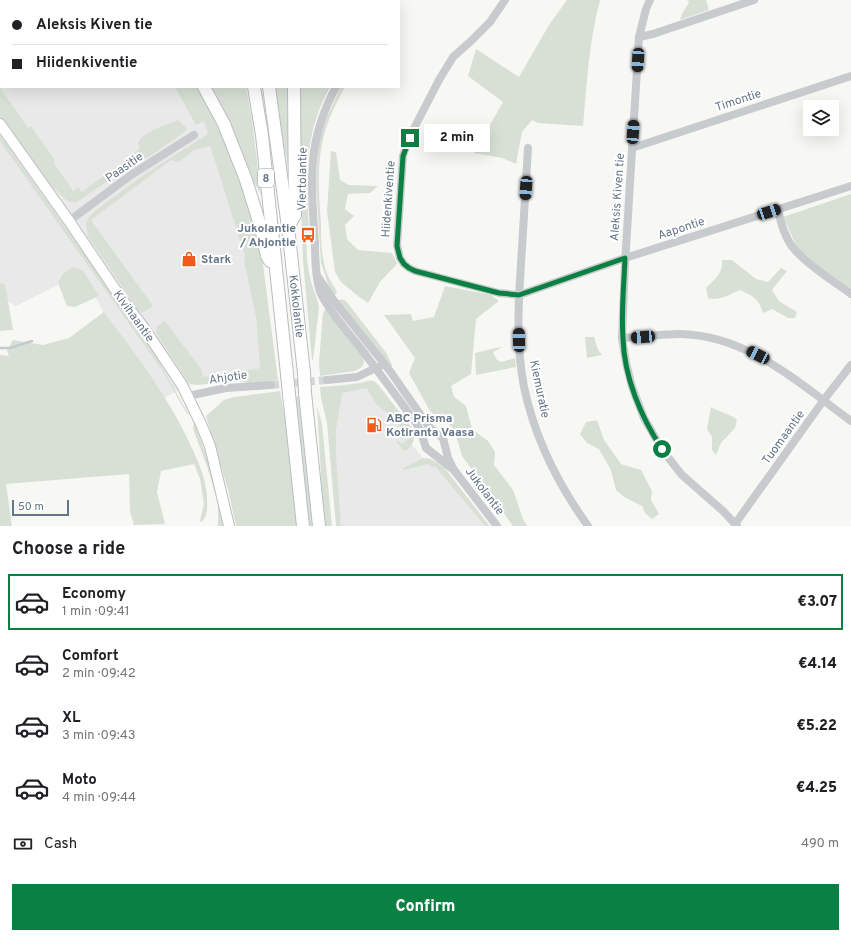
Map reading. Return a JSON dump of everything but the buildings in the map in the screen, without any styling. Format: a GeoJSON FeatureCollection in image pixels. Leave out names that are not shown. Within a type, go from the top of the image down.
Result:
{"type":"FeatureCollection","features":[{"type":"Feature","properties":{"kind":"highway"},"geometry":{"type":"LineString","coordinates":[[205,88],[224,124],[246,180],[261,228],[267,256],[276,270]]}},
{"type":"Feature","properties":{"kind":"highway","name":"Kokkolantie"},"geometry":{"type":"LineString","coordinates":[[254,88],[262,135],[302,526]]}},
{"type":"Feature","properties":{"kind":"highway","name":"Kokkolantie"},"geometry":{"type":"LineString","coordinates":[[269,88],[288,227],[319,526]]}},
{"type":"Feature","properties":{"kind":"highway"},"geometry":{"type":"LineString","coordinates":[[288,227],[295,215],[294,88]]}},
{"type":"Feature","properties":{"kind":"main road","name":"Kivihaantie"},"geometry":{"type":"LineString","coordinates":[[0,124],[69,221],[163,357],[188,396],[210,446],[229,526]]}},
{"type":"Feature","properties":{"kind":"street","name":"Hiidenkiventie"},"geometry":{"type":"LineString","coordinates":[[505,0],[490,22],[453,56],[439,80],[410,138],[403,156],[397,246],[400,258],[404,264],[415,271],[499,293],[519,295]]}},
{"type":"Feature","properties":{"kind":"street","name":"Aleksis Kiven tie"},"geometry":{"type":"LineString","coordinates":[[650,0],[646,9],[639,37],[625,258],[622,338],[632,387],[644,418],[656,440],[682,475],[723,511],[736,525]]}},
{"type":"Feature","properties":{"kind":"street"},"geometry":{"type":"LineString","coordinates":[[639,37],[653,34],[754,0]]}},
{"type":"Feature","properties":{"kind":"street","name":"Timontie"},"geometry":{"type":"LineString","coordinates":[[632,148],[851,76]]}},
{"type":"Feature","properties":{"kind":"street","name":"Viertolantie"},"geometry":{"type":"LineString","coordinates":[[336,88],[321,120],[315,141],[312,163],[311,186],[318,285],[320,293],[328,305],[377,369]]}},
{"type":"Feature","properties":{"kind":"street","name":"Paasitie"},"geometry":{"type":"LineString","coordinates":[[69,221],[131,176],[194,135]]}},
{"type":"Feature","properties":{"kind":"street","name":"Kiemuratie"},"geometry":{"type":"LineString","coordinates":[[528,148],[519,295],[519,340],[524,386],[535,425],[549,462],[570,501],[588,526]]}},
{"type":"Feature","properties":{"kind":"street","name":"Aapontie"},"geometry":{"type":"LineString","coordinates":[[519,295],[625,258],[851,186]]}},
{"type":"Feature","properties":{"kind":"street"},"geometry":{"type":"LineString","coordinates":[[778,210],[789,242],[794,250],[851,294]]}},
{"type":"Feature","properties":{"kind":"street","name":"Viertolantie"},"geometry":{"type":"LineString","coordinates":[[318,276],[347,318],[384,363]]}},
{"type":"Feature","properties":{"kind":"street"},"geometry":{"type":"LineString","coordinates":[[622,338],[680,334],[709,337],[737,345],[758,355],[851,421]]}},
{"type":"Feature","properties":{"kind":"street"},"geometry":{"type":"LineString","coordinates":[[327,380],[356,377],[377,369],[384,363],[429,426],[442,438],[444,443],[440,451],[431,452],[426,448],[421,432],[416,423],[377,369]]}},
{"type":"Feature","properties":{"kind":"street","name":"Tuomaantie"},"geometry":{"type":"LineString","coordinates":[[736,525],[851,365]]}},
{"type":"Feature","properties":{"kind":"street","name":"Ahjotie"},"geometry":{"type":"LineString","coordinates":[[188,396],[226,388],[271,385]]}},
{"type":"Feature","properties":{"kind":"street"},"geometry":{"type":"LineString","coordinates":[[424,443],[425,438],[429,434],[434,432],[438,434]]}},
{"type":"Feature","properties":{"kind":"street","name":"Jukolantie"},"geometry":{"type":"LineString","coordinates":[[444,443],[448,458],[454,470],[497,526]]}},
{"type":"Feature","properties":{"kind":"street","name":"Jukolantie"},"geometry":{"type":"LineString","coordinates":[[431,452],[454,470]]}},
{"type":"Feature","properties":{"kind":"shaded area"},"geometry":{"type":"Polygon","coordinates":[[[567,0],[600,0],[591,47],[583,126],[538,123],[532,120],[522,132],[516,164],[502,158],[474,153],[503,102],[468,76],[476,49],[519,77],[549,25],[567,0]]]}},
{"type":"Feature","properties":{"kind":"shaded area"},"geometry":{"type":"Polygon","coordinates":[[[687,0],[706,0],[709,10],[680,20],[681,15],[689,2],[687,0]]]}},
{"type":"Feature","properties":{"kind":"shaded area"},"geometry":{"type":"Polygon","coordinates":[[[0,88],[192,88],[212,130],[210,146],[245,256],[244,261],[256,318],[260,368],[203,378],[164,398],[104,314],[83,272],[16,306],[7,301],[5,285],[0,283],[0,88]]]}},
{"type":"Feature","properties":{"kind":"shaded area"},"geometry":{"type":"Polygon","coordinates":[[[0,88],[2,88],[1,89],[28,128],[31,126],[55,161],[53,162],[73,191],[78,187],[82,192],[116,167],[120,170],[119,173],[77,202],[70,202],[53,187],[22,148],[0,116],[0,88]]]}},
{"type":"Feature","properties":{"kind":"shaded area"},"geometry":{"type":"Polygon","coordinates":[[[176,88],[201,88],[211,108],[212,116],[239,171],[261,249],[278,380],[250,383],[238,381],[197,385],[189,384],[156,333],[157,326],[165,321],[201,369],[203,377],[260,368],[256,318],[244,261],[245,256],[210,146],[194,150],[179,162],[171,160],[91,220],[153,306],[142,313],[137,309],[88,236],[86,224],[88,218],[96,210],[145,174],[208,134],[204,121],[196,125],[176,88]]]}},
{"type":"Feature","properties":{"kind":"shaded area"},"geometry":{"type":"Polygon","coordinates":[[[210,88],[246,88],[252,119],[261,195],[239,145],[210,88]]]}},
{"type":"Feature","properties":{"kind":"shaded area"},"geometry":{"type":"Polygon","coordinates":[[[275,88],[287,88],[289,170],[283,142],[275,88]]]}},
{"type":"Feature","properties":{"kind":"shaded area"},"geometry":{"type":"Polygon","coordinates":[[[297,88],[330,88],[315,122],[311,139],[307,173],[309,228],[306,229],[307,259],[311,281],[319,308],[313,360],[303,260],[297,88]]]}},
{"type":"Feature","properties":{"kind":"shaded area"},"geometry":{"type":"Polygon","coordinates":[[[341,88],[344,88],[331,114],[320,154],[319,193],[321,243],[327,274],[337,291],[334,296],[329,287],[321,263],[316,186],[319,142],[325,121],[341,88]]]}},
{"type":"Feature","properties":{"kind":"shaded area"},"geometry":{"type":"Polygon","coordinates":[[[178,120],[186,128],[186,131],[150,156],[134,164],[128,160],[128,158],[140,149],[138,143],[145,135],[178,120]]]}},
{"type":"Feature","properties":{"kind":"shaded area"},"geometry":{"type":"Polygon","coordinates":[[[0,135],[153,351],[189,415],[187,414],[162,370],[0,141],[0,135]]]}},
{"type":"Feature","properties":{"kind":"shaded area"},"geometry":{"type":"Polygon","coordinates":[[[331,151],[336,152],[340,180],[349,185],[378,186],[370,193],[348,194],[345,209],[354,216],[345,225],[347,239],[358,250],[392,253],[397,264],[380,282],[368,303],[341,282],[335,272],[327,211],[331,151]]]}},
{"type":"Feature","properties":{"kind":"shaded area"},"geometry":{"type":"Polygon","coordinates":[[[851,194],[851,289],[820,268],[797,247],[783,217],[851,194]]]}},
{"type":"Feature","properties":{"kind":"shaded area"},"geometry":{"type":"Polygon","coordinates":[[[722,260],[732,260],[756,279],[768,282],[781,268],[787,271],[772,290],[779,301],[797,312],[795,318],[788,318],[772,309],[763,313],[760,304],[755,298],[740,290],[716,299],[708,298],[706,288],[720,273],[722,260]]]}},
{"type":"Feature","properties":{"kind":"shaded area"},"geometry":{"type":"Polygon","coordinates":[[[73,267],[83,271],[99,296],[75,307],[67,306],[58,283],[63,274],[73,267]]]}},
{"type":"Feature","properties":{"kind":"shaded area"},"geometry":{"type":"Polygon","coordinates":[[[0,283],[5,284],[13,330],[0,331],[0,283]]]}},
{"type":"Feature","properties":{"kind":"shaded area"},"geometry":{"type":"Polygon","coordinates":[[[445,286],[491,295],[499,301],[476,319],[471,374],[451,386],[454,397],[466,406],[472,429],[488,441],[495,452],[494,465],[513,490],[527,526],[513,526],[462,456],[455,432],[450,425],[430,411],[409,373],[415,358],[384,315],[411,314],[413,321],[434,317],[445,286]]]}},
{"type":"Feature","properties":{"kind":"shaded area"},"geometry":{"type":"Polygon","coordinates":[[[341,299],[346,301],[387,354],[392,365],[391,367],[338,301],[341,299]]]}},
{"type":"Feature","properties":{"kind":"shaded area"},"geometry":{"type":"Polygon","coordinates":[[[326,308],[363,356],[364,363],[362,367],[355,371],[320,376],[319,362],[323,313],[326,308]]]}},
{"type":"Feature","properties":{"kind":"shaded area"},"geometry":{"type":"Polygon","coordinates":[[[104,312],[172,409],[196,457],[203,476],[207,496],[207,510],[204,520],[201,522],[200,520],[204,504],[200,479],[194,464],[161,471],[157,492],[165,524],[134,525],[130,512],[129,474],[6,484],[12,526],[0,526],[0,355],[9,356],[7,351],[13,340],[43,345],[69,338],[104,312]]]}},
{"type":"Feature","properties":{"kind":"shaded area"},"geometry":{"type":"Polygon","coordinates":[[[585,337],[594,337],[598,350],[602,355],[587,358],[585,337]]]}},
{"type":"Feature","properties":{"kind":"shaded area"},"geometry":{"type":"Polygon","coordinates":[[[503,347],[493,352],[497,360],[502,362],[515,358],[516,367],[476,375],[475,353],[503,347]]]}},
{"type":"Feature","properties":{"kind":"shaded area"},"geometry":{"type":"Polygon","coordinates":[[[371,380],[379,385],[413,431],[414,440],[412,445],[423,458],[429,458],[436,461],[445,468],[490,526],[340,526],[328,388],[371,380]]]}},
{"type":"Feature","properties":{"kind":"shaded area"},"geometry":{"type":"Polygon","coordinates":[[[374,381],[378,385],[411,427],[414,437],[410,447],[404,451],[396,441],[397,440],[402,444],[409,438],[394,418],[376,404],[367,388],[342,393],[336,430],[336,455],[341,526],[336,526],[327,423],[320,387],[358,384],[374,381]]]}},
{"type":"Feature","properties":{"kind":"shaded area"},"geometry":{"type":"Polygon","coordinates":[[[280,391],[290,447],[298,526],[236,526],[228,490],[206,416],[224,400],[234,397],[280,391]]]}},
{"type":"Feature","properties":{"kind":"shaded area"},"geometry":{"type":"Polygon","coordinates":[[[301,396],[314,526],[308,526],[295,397],[301,396]]]}},
{"type":"Feature","properties":{"kind":"shaded area"},"geometry":{"type":"Polygon","coordinates":[[[317,406],[322,424],[332,526],[324,526],[317,406]]]}},
{"type":"Feature","properties":{"kind":"shaded area"},"geometry":{"type":"Polygon","coordinates":[[[711,407],[732,416],[737,420],[735,428],[721,443],[716,455],[712,450],[712,437],[707,429],[711,407]]]}},
{"type":"Feature","properties":{"kind":"shaded area"},"geometry":{"type":"Polygon","coordinates":[[[597,420],[604,440],[621,464],[641,470],[652,491],[651,500],[659,514],[652,519],[645,513],[642,506],[624,497],[616,490],[611,470],[599,449],[587,443],[580,434],[586,422],[597,420]]]}},
{"type":"Feature","properties":{"kind":"shaded area"},"geometry":{"type":"Polygon","coordinates":[[[194,422],[209,462],[225,526],[218,526],[218,503],[208,469],[193,429],[194,422]]]}},
{"type":"Feature","properties":{"kind":"shaded area"},"geometry":{"type":"Polygon","coordinates":[[[423,458],[435,462],[445,469],[489,526],[485,526],[435,466],[432,468],[429,464],[403,470],[403,468],[423,458]]]}},
{"type":"Feature","properties":{"kind":"waterway"},"geometry":{"type":"LineString","coordinates":[[0,348],[10,348],[32,341]]}},
{"type":"Feature","properties":{"kind":"tunnel"},"geometry":{"type":"LineString","coordinates":[[271,385],[327,380]]}},
{"type":"Feature","properties":{"kind":"place","name":"Jukolantie / Ahjontie"},"geometry":{"type":"Point","coordinates":[308,235]}},
{"type":"Feature","properties":{"kind":"place","name":"Stark"},"geometry":{"type":"Point","coordinates":[189,259]}},
{"type":"Feature","properties":{"kind":"place","name":"ABC Prisma Kotiranta Vaasa"},"geometry":{"type":"Point","coordinates":[374,425]}},
{"type":"Feature","properties":{"kind":"route"},"geometry":{"type":"LineString","coordinates":[[410,138],[403,156],[397,246],[400,258],[409,268],[434,277],[499,293],[519,295],[625,258],[622,338],[626,363],[632,387],[644,418],[662,449]]}}]}
